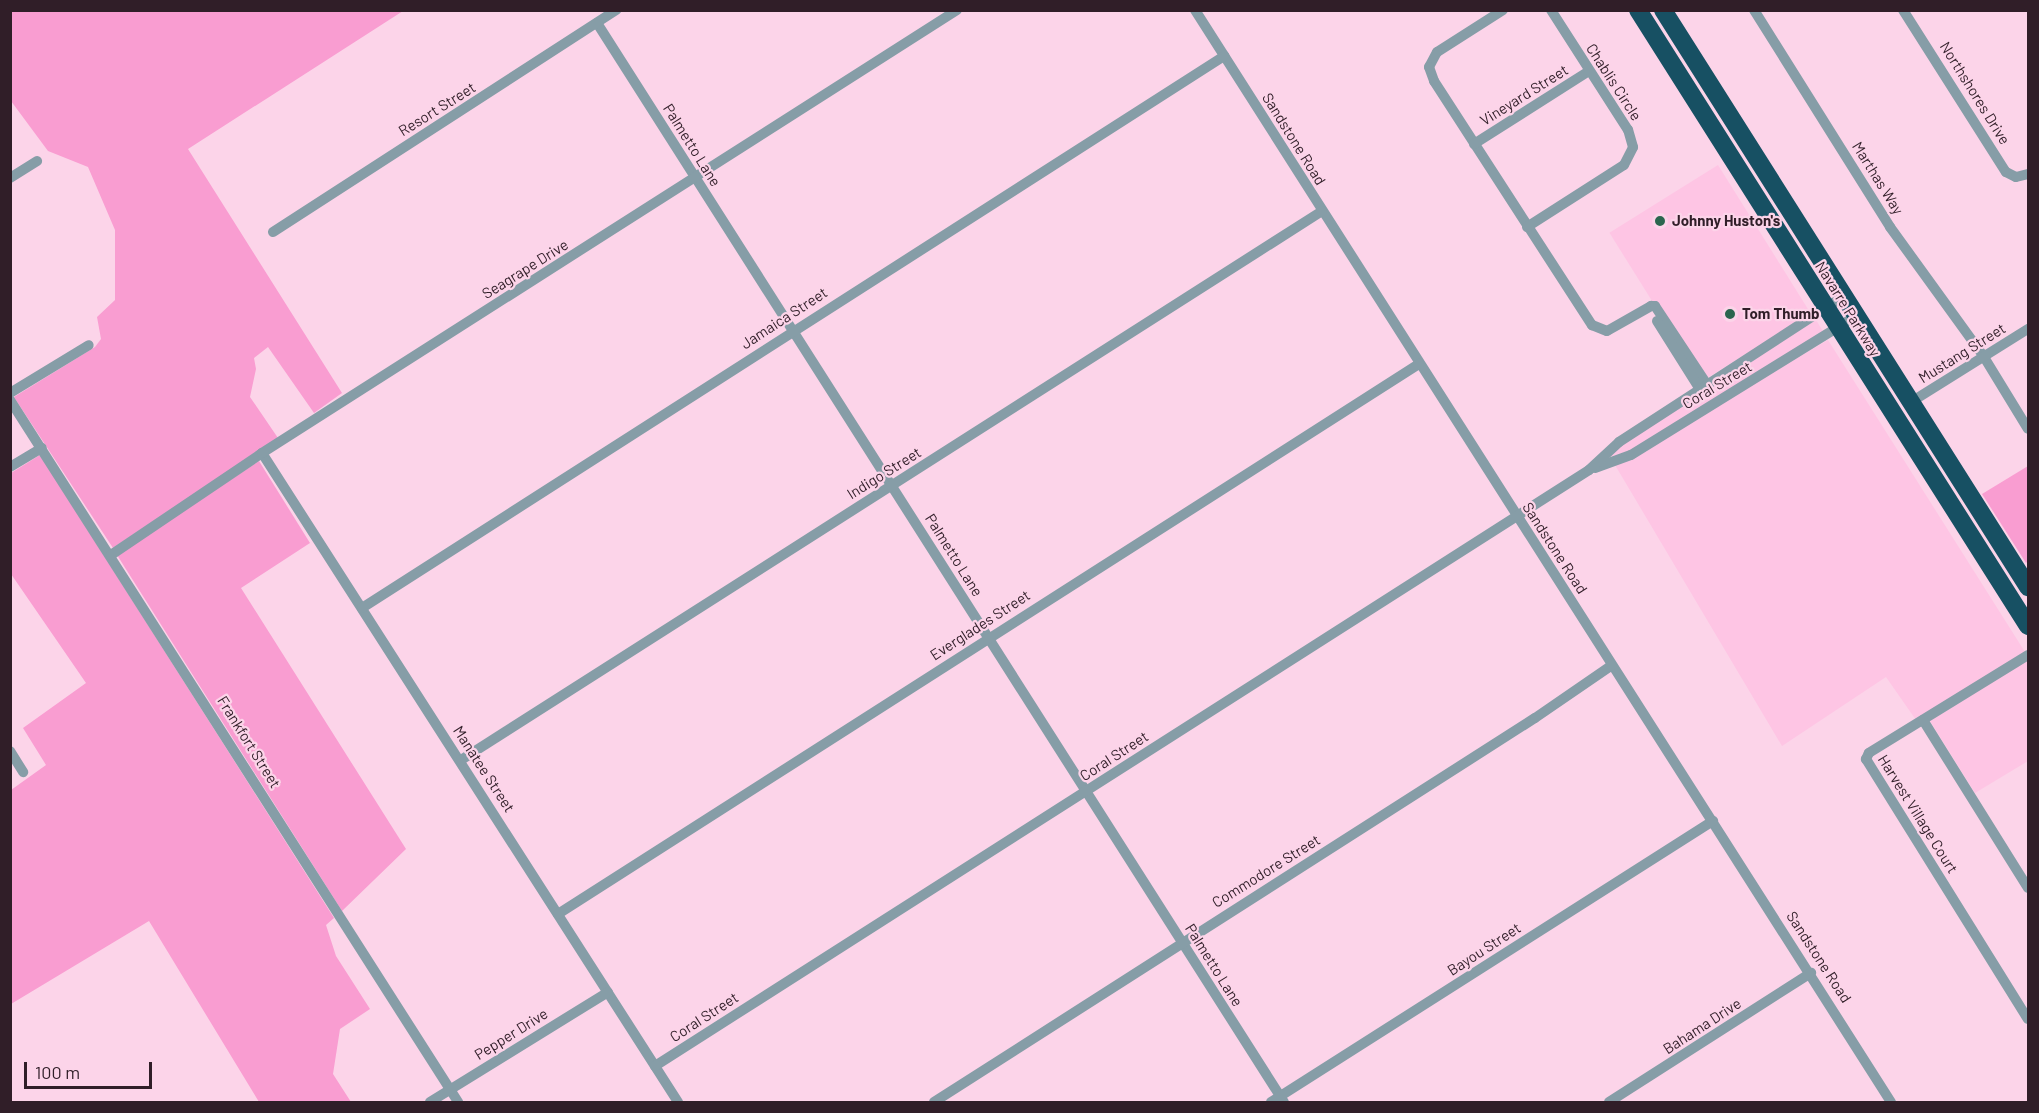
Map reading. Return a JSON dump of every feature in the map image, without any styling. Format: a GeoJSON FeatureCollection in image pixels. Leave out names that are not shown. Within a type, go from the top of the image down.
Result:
{"type":"FeatureCollection","features":[{"type":"Feature","properties":{"kind":"highway","name":"Navarre Parkway"},"geometry":{"type":"LineString","coordinates":[[1638,10],[2028,626]]}},
{"type":"Feature","properties":{"kind":"highway","name":"Navarre Parkway"},"geometry":{"type":"LineString","coordinates":[[1663,10],[2028,588]]}},
{"type":"Feature","properties":{"kind":"highway"},"geometry":{"type":"LineString","coordinates":[[1971,538],[1996,556],[2008,555]]}},
{"type":"Feature","properties":{"kind":"highway"},"geometry":{"type":"LineString","coordinates":[[1993,572],[2028,588]]}},
{"type":"Feature","properties":{"kind":"street","name":"Resort Street"},"geometry":{"type":"LineString","coordinates":[[273,232],[616,10]]}},
{"type":"Feature","properties":{"kind":"street","name":"Seagrape Drive"},"geometry":{"type":"LineString","coordinates":[[111,555],[262,453],[957,10]]}},
{"type":"Feature","properties":{"kind":"street","name":"Sandstone Road"},"geometry":{"type":"LineString","coordinates":[[1195,10],[1419,364],[1811,973],[1891,1102]]}},
{"type":"Feature","properties":{"kind":"street"},"geometry":{"type":"LineString","coordinates":[[1503,10],[1442,48],[1430,63],[1434,81],[1527,227],[1596,327],[1607,331],[1651,306],[1650,310],[1704,389]]}},
{"type":"Feature","properties":{"kind":"street","name":"Chablis Circle"},"geometry":{"type":"LineString","coordinates":[[1527,227],[1624,165],[1633,153],[1628,130],[1551,10]]}},
{"type":"Feature","properties":{"kind":"street","name":"Marthas Way"},"geometry":{"type":"LineString","coordinates":[[1754,10],[1890,226],[1984,357],[2028,429]]}},
{"type":"Feature","properties":{"kind":"street","name":"Northshores Drive"},"geometry":{"type":"LineString","coordinates":[[1903,10],[2002,166],[2011,176],[2028,174]]}},
{"type":"Feature","properties":{"kind":"street","name":"Palmetto Lane"},"geometry":{"type":"LineString","coordinates":[[597,23],[893,485],[1279,1100]]}},
{"type":"Feature","properties":{"kind":"street","name":"Jamaica Street"},"geometry":{"type":"LineString","coordinates":[[362,608],[792,330],[1224,56]]}},
{"type":"Feature","properties":{"kind":"street","name":"Vineyard Street"},"geometry":{"type":"LineString","coordinates":[[1474,144],[1589,71]]}},
{"type":"Feature","properties":{"kind":"street"},"geometry":{"type":"LineString","coordinates":[[1705,116],[1724,106]]}},
{"type":"Feature","properties":{"kind":"street"},"geometry":{"type":"LineString","coordinates":[[10,178],[37,161]]}},
{"type":"Feature","properties":{"kind":"street","name":"Indigo Street"},"geometry":{"type":"LineString","coordinates":[[461,760],[1322,211]]}},
{"type":"Feature","properties":{"kind":"street","name":"Coral Street"},"geometry":{"type":"LineString","coordinates":[[1589,470],[1619,442],[1704,389],[1844,296]]}},
{"type":"Feature","properties":{"kind":"street","name":"Coral Street"},"geometry":{"type":"LineString","coordinates":[[655,1066],[1516,515],[1589,470],[1631,454],[1857,316]]}},
{"type":"Feature","properties":{"kind":"street","name":"Mustang Street"},"geometry":{"type":"LineString","coordinates":[[1911,402],[2028,328]]}},
{"type":"Feature","properties":{"kind":"street"},"geometry":{"type":"LineString","coordinates":[[10,393],[89,345]]}},
{"type":"Feature","properties":{"kind":"street","name":"Everglades Street"},"geometry":{"type":"LineString","coordinates":[[558,914],[1419,364]]}},
{"type":"Feature","properties":{"kind":"street","name":"Frankfort Street"},"geometry":{"type":"LineString","coordinates":[[10,400],[458,1102]]}},
{"type":"Feature","properties":{"kind":"street"},"geometry":{"type":"LineString","coordinates":[[10,467],[42,448]]}},
{"type":"Feature","properties":{"kind":"street","name":"Manatee Street"},"geometry":{"type":"LineString","coordinates":[[262,453],[461,760],[678,1102]]}},
{"type":"Feature","properties":{"kind":"street","name":"Harvest Village Court"},"geometry":{"type":"LineString","coordinates":[[2028,655],[1869,753],[1867,764],[2028,1019]]}},
{"type":"Feature","properties":{"kind":"street","name":"Commodore Street"},"geometry":{"type":"LineString","coordinates":[[934,1102],[1181,942],[1535,718],[1612,665]]}},
{"type":"Feature","properties":{"kind":"street"},"geometry":{"type":"LineString","coordinates":[[1923,720],[2028,888]]}},
{"type":"Feature","properties":{"kind":"street"},"geometry":{"type":"LineString","coordinates":[[10,751],[23,772]]}},
{"type":"Feature","properties":{"kind":"street","name":"Bayou Street"},"geometry":{"type":"LineString","coordinates":[[1279,1100],[1713,821]]}},
{"type":"Feature","properties":{"kind":"street","name":"Bahama Drive"},"geometry":{"type":"LineString","coordinates":[[1609,1102],[1811,973]]}},
{"type":"Feature","properties":{"kind":"street","name":"Pepper Drive"},"geometry":{"type":"LineString","coordinates":[[430,1102],[608,992]]}},
{"type":"Feature","properties":{"kind":"shaded area"},"geometry":{"type":"Polygon","coordinates":[[[11,11],[403,11],[188,149],[342,393],[314,413],[268,347],[254,358],[256,369],[250,397],[278,438],[113,548],[14,397],[95,347],[101,339],[97,317],[115,300],[115,230],[88,167],[48,151],[11,101],[11,11]]]}},
{"type":"Feature","properties":{"kind":"shaded area"},"geometry":{"type":"Polygon","coordinates":[[[1718,165],[1811,313],[1702,381],[1609,233],[1718,165]]]}},
{"type":"Feature","properties":{"kind":"shaded area"},"geometry":{"type":"Polygon","coordinates":[[[1816,320],[1824,333],[1629,451],[1610,457],[1621,445],[1816,320]]]}},
{"type":"Feature","properties":{"kind":"shaded area"},"geometry":{"type":"Polygon","coordinates":[[[1828,340],[2025,652],[1916,720],[1886,677],[1782,746],[1615,465],[1828,340]]]}},
{"type":"Feature","properties":{"kind":"shaded area"},"geometry":{"type":"Polygon","coordinates":[[[40,455],[334,918],[326,925],[336,956],[370,1009],[340,1029],[333,1074],[351,1102],[259,1102],[149,921],[11,1004],[11,790],[46,765],[23,728],[86,683],[11,574],[11,473],[40,455]]]}},
{"type":"Feature","properties":{"kind":"shaded area"},"geometry":{"type":"Polygon","coordinates":[[[259,461],[310,543],[241,588],[406,849],[342,911],[117,555],[259,461]]]}},
{"type":"Feature","properties":{"kind":"shaded area"},"geometry":{"type":"Polygon","coordinates":[[[2028,466],[2028,561],[2026,563],[1982,494],[2028,466]]]}},
{"type":"Feature","properties":{"kind":"shaded area"},"geometry":{"type":"Polygon","coordinates":[[[2028,660],[2028,761],[1975,793],[1930,721],[2028,660]]]}},
{"type":"Feature","properties":{"kind":"place","name":"Johnny Huston's"},"geometry":{"type":"Point","coordinates":[1660,221]}},
{"type":"Feature","properties":{"kind":"place","name":"Tom Thumb"},"geometry":{"type":"Point","coordinates":[1730,314]}}]}
